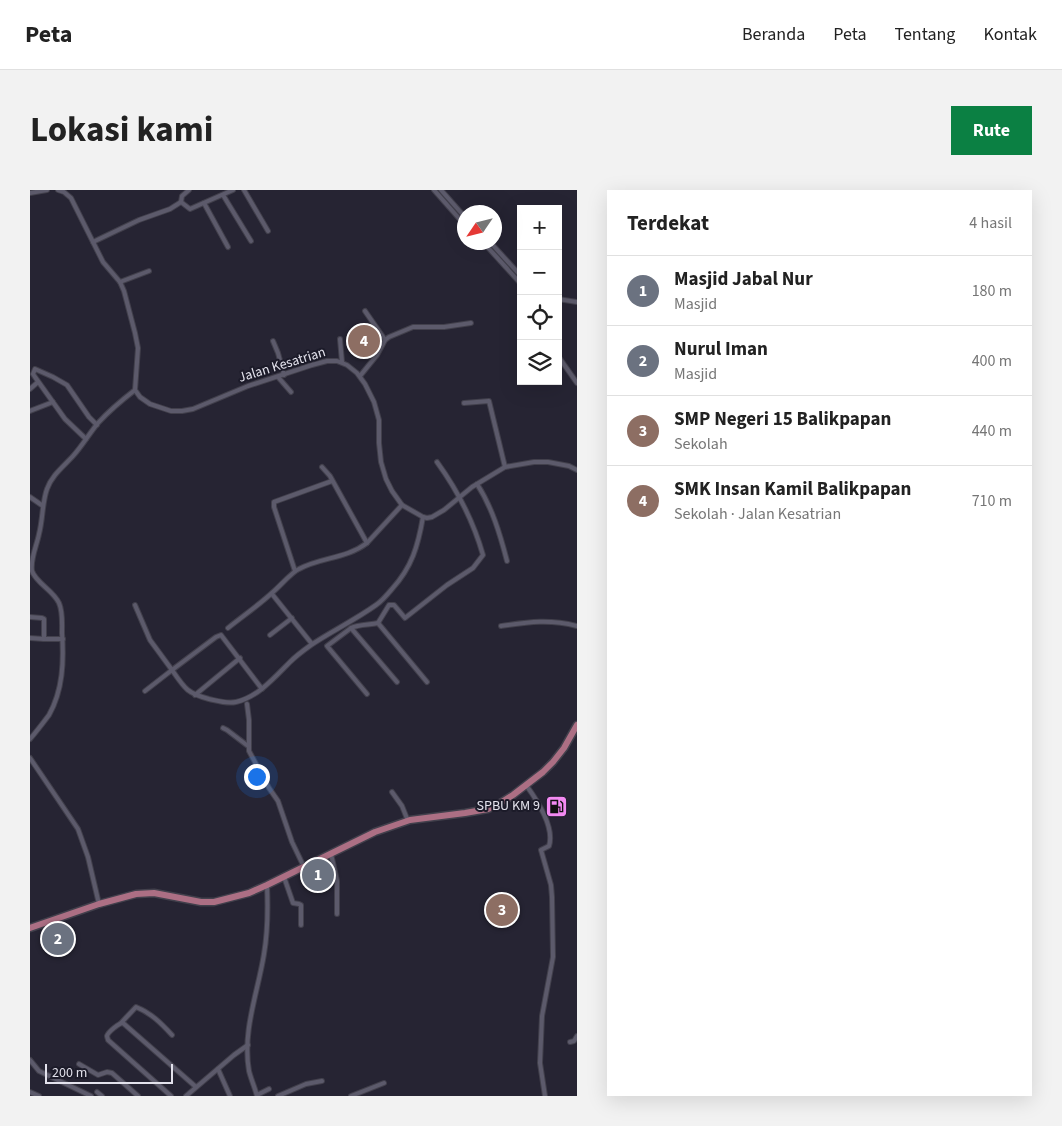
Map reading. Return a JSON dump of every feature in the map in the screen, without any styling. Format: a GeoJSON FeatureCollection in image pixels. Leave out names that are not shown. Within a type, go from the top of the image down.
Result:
{"type":"FeatureCollection","features":[{"type":"Feature","properties":{"kind":"highway"},"geometry":{"type":"LineString","coordinates":[[30,928],[124,896],[144,893],[164,894],[201,902],[214,902],[249,893],[375,832],[408,821],[488,809],[513,795],[553,762],[564,748],[577,725]]}},
{"type":"Feature","properties":{"kind":"street"},"geometry":{"type":"LineString","coordinates":[[30,193],[47,190]]}},
{"type":"Feature","properties":{"kind":"street"},"geometry":{"type":"LineString","coordinates":[[30,739],[48,715],[58,694],[62,673],[63,639],[60,604],[33,572],[32,562],[41,524],[46,490],[50,480],[73,457],[97,425],[135,390],[138,357],[136,333],[120,282],[103,262],[71,198],[58,190]]}},
{"type":"Feature","properties":{"kind":"street"},"geometry":{"type":"LineString","coordinates":[[68,190],[69,196]]}},
{"type":"Feature","properties":{"kind":"street"},"geometry":{"type":"LineString","coordinates":[[181,202],[182,196],[187,190]]}},
{"type":"Feature","properties":{"kind":"street"},"geometry":{"type":"LineString","coordinates":[[181,202],[190,209],[233,190]]}},
{"type":"Feature","properties":{"kind":"street"},"geometry":{"type":"LineString","coordinates":[[244,190],[268,231]]}},
{"type":"Feature","properties":{"kind":"street"},"geometry":{"type":"LineString","coordinates":[[434,190],[457,216]]}},
{"type":"Feature","properties":{"kind":"street"},"geometry":{"type":"LineString","coordinates":[[441,190],[457,208]]}},
{"type":"Feature","properties":{"kind":"street"},"geometry":{"type":"LineString","coordinates":[[223,194],[251,241]]}},
{"type":"Feature","properties":{"kind":"street"},"geometry":{"type":"LineString","coordinates":[[93,242],[181,202]]}},
{"type":"Feature","properties":{"kind":"street"},"geometry":{"type":"LineString","coordinates":[[204,203],[228,247]]}},
{"type":"Feature","properties":{"kind":"street"},"geometry":{"type":"LineString","coordinates":[[490,250],[517,280]]}},
{"type":"Feature","properties":{"kind":"street"},"geometry":{"type":"LineString","coordinates":[[497,250],[517,272]]}},
{"type":"Feature","properties":{"kind":"street"},"geometry":{"type":"LineString","coordinates":[[120,282],[150,271]]}},
{"type":"Feature","properties":{"kind":"street"},"geometry":{"type":"LineString","coordinates":[[562,300],[577,302]]}},
{"type":"Feature","properties":{"kind":"street"},"geometry":{"type":"LineString","coordinates":[[365,311],[385,340]]}},
{"type":"Feature","properties":{"kind":"street"},"geometry":{"type":"LineString","coordinates":[[360,376],[377,355],[385,340],[390,336],[413,327],[444,328],[471,323]]}},
{"type":"Feature","properties":{"kind":"street"},"geometry":{"type":"LineString","coordinates":[[340,339],[342,362]]}},
{"type":"Feature","properties":{"kind":"street"},"geometry":{"type":"LineString","coordinates":[[273,341],[284,375]]}},
{"type":"Feature","properties":{"kind":"street","name":"Jalan Kesatrian"},"geometry":{"type":"LineString","coordinates":[[135,390],[148,403],[176,412],[193,408],[248,386],[321,362],[342,362],[360,376],[371,396],[379,420],[380,453],[383,471],[392,491],[402,505],[423,517]]}},
{"type":"Feature","properties":{"kind":"street"},"geometry":{"type":"LineString","coordinates":[[562,362],[577,383]]}},
{"type":"Feature","properties":{"kind":"street"},"geometry":{"type":"LineString","coordinates":[[32,369],[67,385],[89,417],[97,425]]}},
{"type":"Feature","properties":{"kind":"street"},"geometry":{"type":"LineString","coordinates":[[32,369],[38,382],[65,419],[86,439]]}},
{"type":"Feature","properties":{"kind":"street"},"geometry":{"type":"LineString","coordinates":[[278,377],[291,392]]}},
{"type":"Feature","properties":{"kind":"street"},"geometry":{"type":"LineString","coordinates":[[30,389],[38,382]]}},
{"type":"Feature","properties":{"kind":"street"},"geometry":{"type":"LineString","coordinates":[[464,403],[489,401],[505,467]]}},
{"type":"Feature","properties":{"kind":"street"},"geometry":{"type":"LineString","coordinates":[[30,411],[53,402]]}},
{"type":"Feature","properties":{"kind":"street"},"geometry":{"type":"LineString","coordinates":[[378,623],[389,605],[394,605],[405,618],[447,585],[473,568],[483,555],[471,519],[460,496],[437,462]]}},
{"type":"Feature","properties":{"kind":"street"},"geometry":{"type":"LineString","coordinates":[[135,605],[150,640],[185,689],[194,695],[216,701],[231,702],[246,698],[278,675],[291,661],[312,644],[378,604],[400,581],[407,570],[415,554],[423,517],[432,517],[444,510],[477,484],[505,467],[535,462],[548,462],[569,466],[577,470]]}},
{"type":"Feature","properties":{"kind":"street"},"geometry":{"type":"LineString","coordinates":[[322,466],[330,476],[366,543]]}},
{"type":"Feature","properties":{"kind":"street"},"geometry":{"type":"LineString","coordinates":[[295,572],[274,502],[332,482]]}},
{"type":"Feature","properties":{"kind":"street"},"geometry":{"type":"LineString","coordinates":[[477,484],[495,518],[508,561]]}},
{"type":"Feature","properties":{"kind":"street"},"geometry":{"type":"LineString","coordinates":[[30,497],[43,506]]}},
{"type":"Feature","properties":{"kind":"street"},"geometry":{"type":"LineString","coordinates":[[228,628],[272,594],[299,569],[350,553],[366,543],[402,505]]}},
{"type":"Feature","properties":{"kind":"street"},"geometry":{"type":"LineString","coordinates":[[30,549],[36,545]]}},
{"type":"Feature","properties":{"kind":"street"},"geometry":{"type":"LineString","coordinates":[[272,594],[312,644]]}},
{"type":"Feature","properties":{"kind":"street"},"geometry":{"type":"LineString","coordinates":[[30,617],[44,619],[44,639]]}},
{"type":"Feature","properties":{"kind":"street"},"geometry":{"type":"LineString","coordinates":[[270,635],[292,618]]}},
{"type":"Feature","properties":{"kind":"street"},"geometry":{"type":"LineString","coordinates":[[501,626],[537,621],[577,626]]}},
{"type":"Feature","properties":{"kind":"street"},"geometry":{"type":"LineString","coordinates":[[367,694],[326,646],[353,626],[378,623]]}},
{"type":"Feature","properties":{"kind":"street"},"geometry":{"type":"LineString","coordinates":[[378,623],[426,682]]}},
{"type":"Feature","properties":{"kind":"street"},"geometry":{"type":"LineString","coordinates":[[351,628],[397,682]]}},
{"type":"Feature","properties":{"kind":"street"},"geometry":{"type":"LineString","coordinates":[[144,692],[220,635],[262,688]]}},
{"type":"Feature","properties":{"kind":"street"},"geometry":{"type":"LineString","coordinates":[[30,638],[63,639]]}},
{"type":"Feature","properties":{"kind":"street"},"geometry":{"type":"LineString","coordinates":[[194,695],[240,658]]}},
{"type":"Feature","properties":{"kind":"street"},"geometry":{"type":"LineString","coordinates":[[247,704],[249,720],[248,746],[251,756],[278,801],[292,842],[304,867]]}},
{"type":"Feature","properties":{"kind":"street"},"geometry":{"type":"LineString","coordinates":[[223,728],[248,746]]}},
{"type":"Feature","properties":{"kind":"street"},"geometry":{"type":"LineString","coordinates":[[30,758],[78,829],[88,857],[99,904]]}},
{"type":"Feature","properties":{"kind":"street"},"geometry":{"type":"LineString","coordinates":[[526,785],[542,811],[550,839],[549,846],[541,850],[551,885],[553,957],[542,1016],[540,1058],[545,1096]]}},
{"type":"Feature","properties":{"kind":"street"},"geometry":{"type":"LineString","coordinates":[[392,792],[405,810],[408,821]]}},
{"type":"Feature","properties":{"kind":"street"},"geometry":{"type":"LineString","coordinates":[[331,854],[337,881],[337,914]]}},
{"type":"Feature","properties":{"kind":"street"},"geometry":{"type":"LineString","coordinates":[[284,877],[293,903],[301,905],[301,925]]}},
{"type":"Feature","properties":{"kind":"street"},"geometry":{"type":"LineString","coordinates":[[267,885],[268,929],[250,1019],[248,1045],[249,1070],[257,1095],[269,1089]]}},
{"type":"Feature","properties":{"kind":"street"},"geometry":{"type":"LineString","coordinates":[[171,1096],[108,1040],[107,1037],[136,1007],[157,1019],[172,1035]]}},
{"type":"Feature","properties":{"kind":"street"},"geometry":{"type":"LineString","coordinates":[[120,1023],[123,1023],[196,1087]]}},
{"type":"Feature","properties":{"kind":"street"},"geometry":{"type":"LineString","coordinates":[[570,1042],[574,1041],[577,1036]]}},
{"type":"Feature","properties":{"kind":"street"},"geometry":{"type":"LineString","coordinates":[[186,1096],[248,1045]]}},
{"type":"Feature","properties":{"kind":"street"},"geometry":{"type":"LineString","coordinates":[[30,1060],[39,1071],[91,1096]]}},
{"type":"Feature","properties":{"kind":"street"},"geometry":{"type":"LineString","coordinates":[[79,1064],[98,1075],[107,1072],[112,1073],[138,1096]]}},
{"type":"Feature","properties":{"kind":"street"},"geometry":{"type":"LineString","coordinates":[[218,1069],[230,1096]]}},
{"type":"Feature","properties":{"kind":"street"},"geometry":{"type":"LineString","coordinates":[[278,1096],[306,1084],[322,1081]]}},
{"type":"Feature","properties":{"kind":"street"},"geometry":{"type":"LineString","coordinates":[[351,1096],[384,1083]]}},
{"type":"Feature","properties":{"kind":"street"},"geometry":{"type":"LineString","coordinates":[[30,1092],[39,1096]]}},
{"type":"Feature","properties":{"kind":"street"},"geometry":{"type":"LineString","coordinates":[[97,1092],[102,1096]]}},
{"type":"Feature","properties":{"kind":"place","name":"SMK Insan Kamil Balikpapan"},"geometry":{"type":"Point","coordinates":[364,341]}},
{"type":"Feature","properties":{"kind":"place","name":"SPBU KM 9"},"geometry":{"type":"Point","coordinates":[556,806]}},
{"type":"Feature","properties":{"kind":"place","name":"Masjid Jabal Nur"},"geometry":{"type":"Point","coordinates":[318,875]}},
{"type":"Feature","properties":{"kind":"place","name":"SMP Negeri 15 Balikpapan"},"geometry":{"type":"Point","coordinates":[502,910]}},
{"type":"Feature","properties":{"kind":"place","name":"Nurul Iman"},"geometry":{"type":"Point","coordinates":[58,939]}}]}
